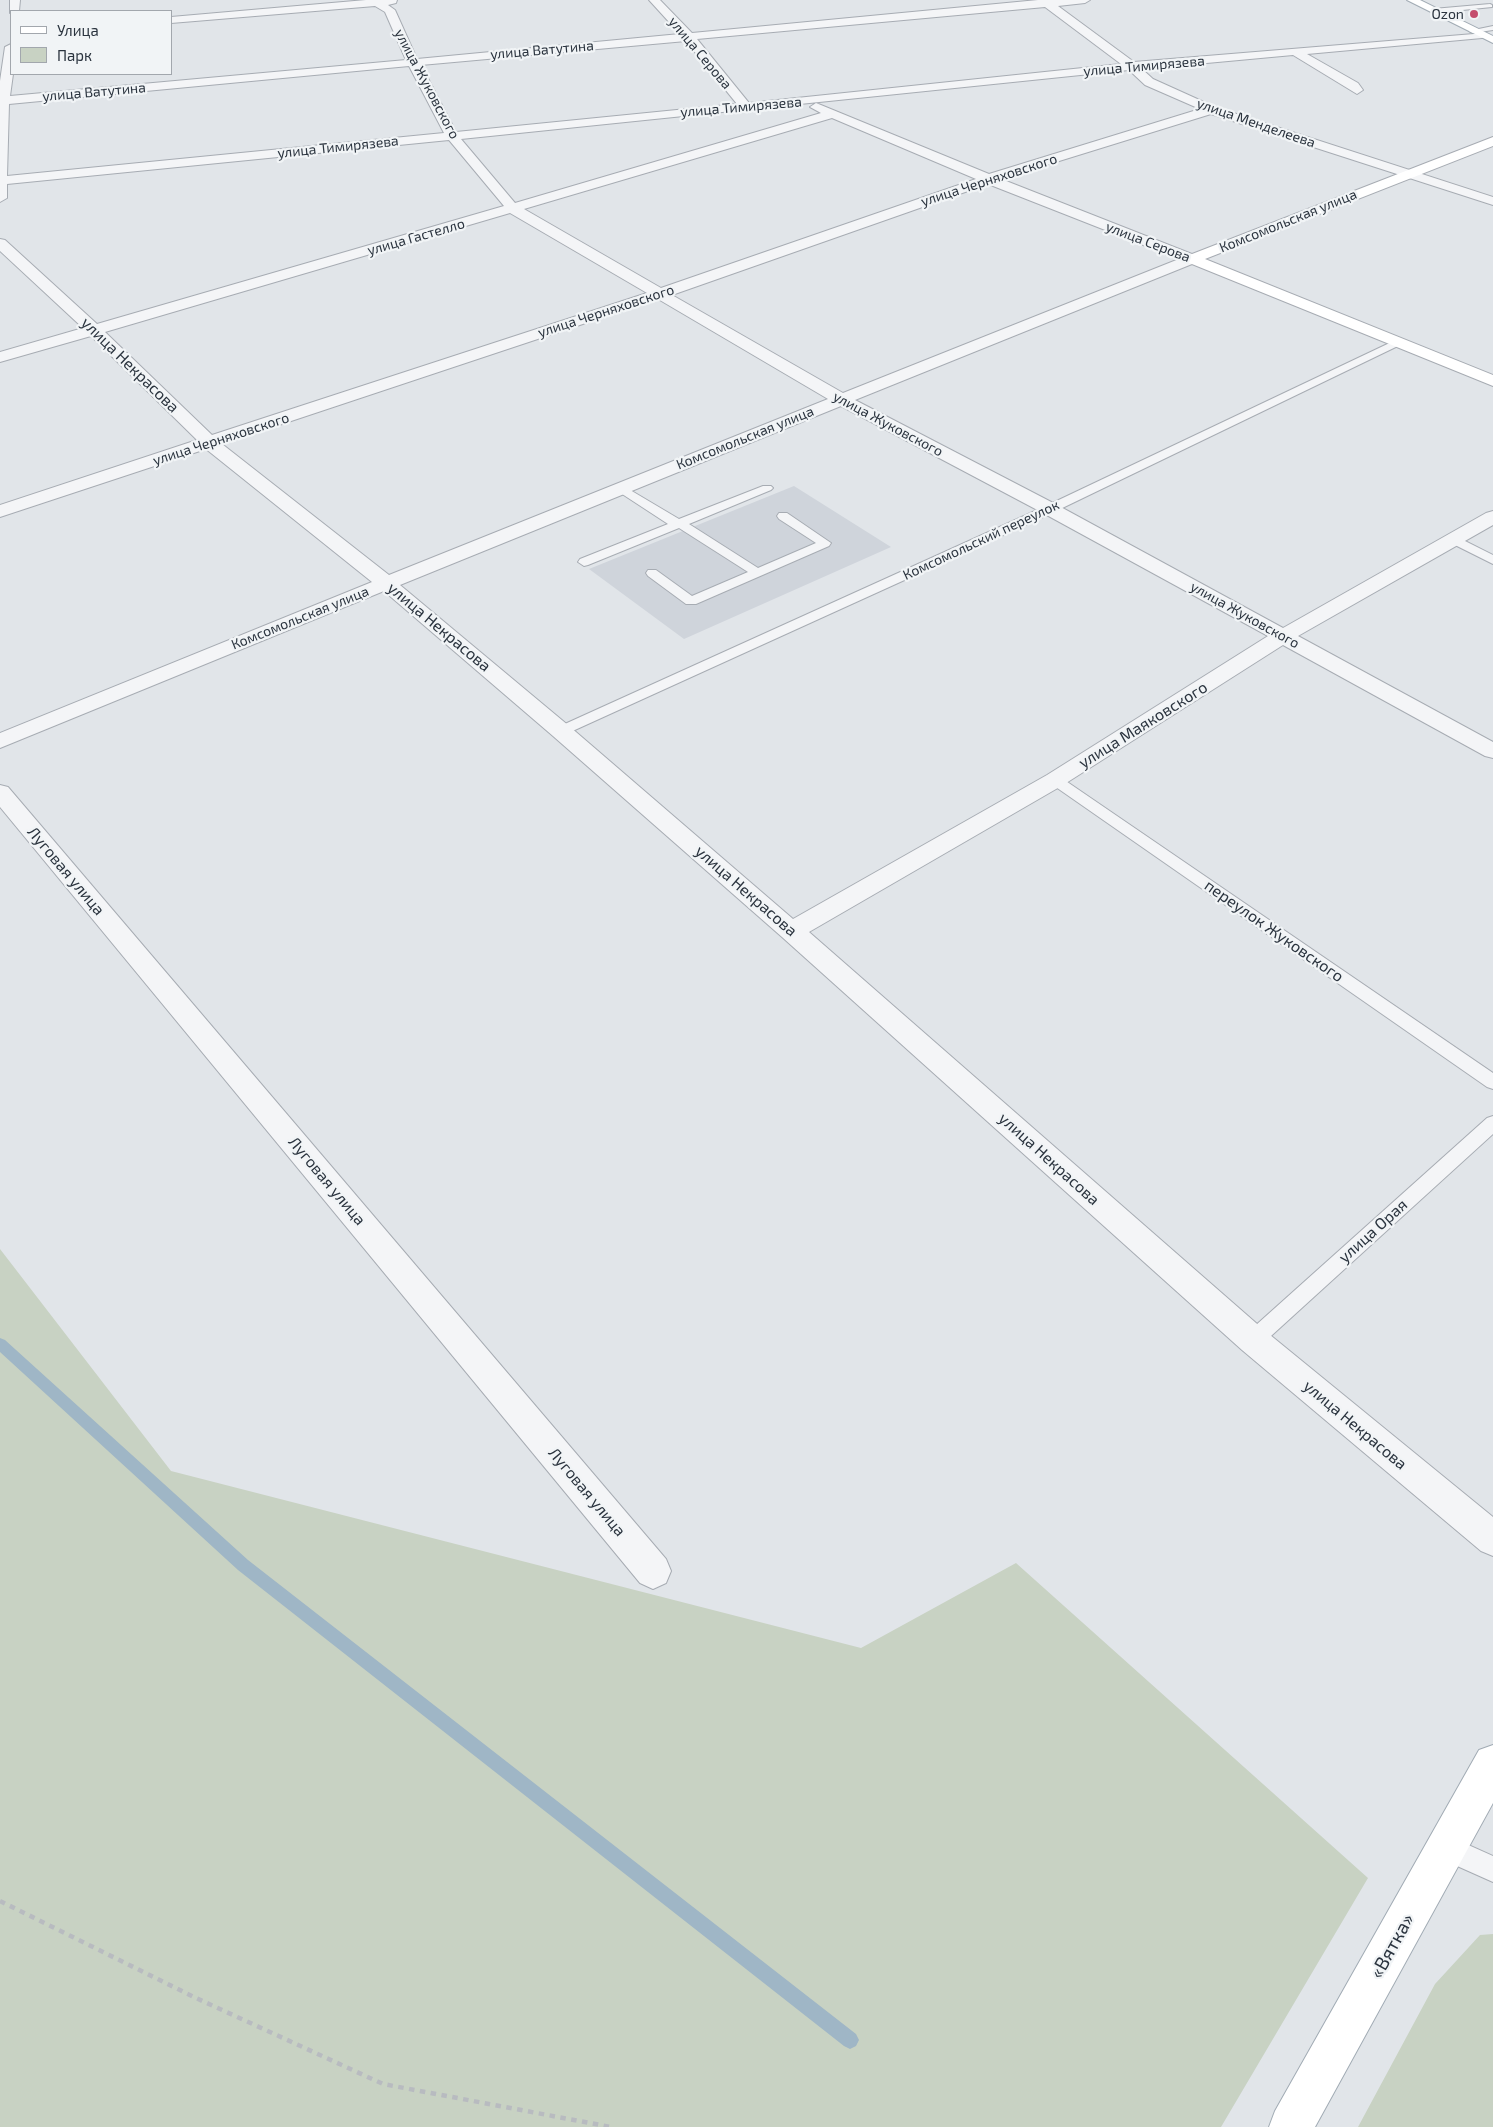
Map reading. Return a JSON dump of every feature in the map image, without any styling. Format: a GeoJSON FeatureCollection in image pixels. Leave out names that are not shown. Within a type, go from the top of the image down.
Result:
{"type":"FeatureCollection","features":[{"type":"Feature","properties":{"kind":"main road"},"geometry":{"type":"LineString","coordinates":[[1412,0],[1483,35]]}},
{"type":"Feature","properties":{"kind":"main road","name":"Комсомольская улица"},"geometry":{"type":"LineString","coordinates":[[1192,259],[1493,141]]}},
{"type":"Feature","properties":{"kind":"main road","name":"улица Серова"},"geometry":{"type":"LineString","coordinates":[[1192,259],[1493,381]]}},
{"type":"Feature","properties":{"kind":"main road","name":"«Вятка»"},"geometry":{"type":"LineString","coordinates":[[1291,2127],[1493,1764]]}},
{"type":"Feature","properties":{"kind":"street"},"geometry":{"type":"LineString","coordinates":[[172,20],[398,0]]}},
{"type":"Feature","properties":{"kind":"street","name":"улица Серова"},"geometry":{"type":"LineString","coordinates":[[654,0],[688,36],[745,106]]}},
{"type":"Feature","properties":{"kind":"street","name":"улица Ватутина"},"geometry":{"type":"LineString","coordinates":[[2,101],[1045,2],[1085,0]]}},
{"type":"Feature","properties":{"kind":"street","name":"улица Жуковского"},"geometry":{"type":"LineString","coordinates":[[374,1],[390,10],[413,62],[452,136],[513,209],[841,399],[1050,509],[1493,751]]}},
{"type":"Feature","properties":{"kind":"street","name":"улица Менделеева"},"geometry":{"type":"LineString","coordinates":[[1045,2],[1132,66],[1149,82],[1211,110],[1493,201]]}},
{"type":"Feature","properties":{"kind":"street","name":"улица Тимирязева"},"geometry":{"type":"LineString","coordinates":[[1,180],[803,101],[1132,66],[1483,35]]}},
{"type":"Feature","properties":{"kind":"street"},"geometry":{"type":"LineString","coordinates":[[1296,52],[1354,86],[1357,90]]}},
{"type":"Feature","properties":{"kind":"street"},"geometry":{"type":"LineString","coordinates":[[0,200],[2,101],[10,53]]}},
{"type":"Feature","properties":{"kind":"street","name":"улица Серова"},"geometry":{"type":"LineString","coordinates":[[803,101],[988,179],[1192,259]]}},
{"type":"Feature","properties":{"kind":"street"},"geometry":{"type":"LineString","coordinates":[[731,107],[758,138]]}},
{"type":"Feature","properties":{"kind":"street","name":"улица Черняховского"},"geometry":{"type":"LineString","coordinates":[[0,511],[659,294],[988,179],[1211,110]]}},
{"type":"Feature","properties":{"kind":"street","name":"улица Гастелло"},"geometry":{"type":"LineString","coordinates":[[0,357],[758,138],[832,114]]}},
{"type":"Feature","properties":{"kind":"street","name":"улица Некрасова"},"geometry":{"type":"LineString","coordinates":[[0,243],[93,329],[210,443],[386,583],[561,731],[791,930],[1253,1340],[1493,1539]]}},
{"type":"Feature","properties":{"kind":"street","name":"Комсомольская улица"},"geometry":{"type":"LineString","coordinates":[[0,742],[620,488],[1192,259]]}},
{"type":"Feature","properties":{"kind":"street","name":"улица Маяковского"},"geometry":{"type":"LineString","coordinates":[[791,930],[1055,780],[1283,636],[1493,517]]}},
{"type":"Feature","properties":{"kind":"street","name":"Луговая улица"},"geometry":{"type":"LineString","coordinates":[[0,792],[653,1571]]}},
{"type":"Feature","properties":{"kind":"lane"},"geometry":{"type":"LineString","coordinates":[[1433,11],[1490,6]]}},
{"type":"Feature","properties":{"kind":"lane"},"geometry":{"type":"LineString","coordinates":[[1483,35],[1493,28]]}},
{"type":"Feature","properties":{"kind":"lane","name":"Комсомольский переулок"},"geometry":{"type":"LineString","coordinates":[[561,731],[1050,509],[1398,342]]}},
{"type":"Feature","properties":{"kind":"lane"},"geometry":{"type":"LineString","coordinates":[[620,488],[757,573]]}},
{"type":"Feature","properties":{"kind":"lane"},"geometry":{"type":"LineString","coordinates":[[584,562],[767,488]]}},
{"type":"Feature","properties":{"kind":"lane"},"geometry":{"type":"LineString","coordinates":[[652,573],[691,601],[825,543],[784,516]]}},
{"type":"Feature","properties":{"kind":"lane"},"geometry":{"type":"LineString","coordinates":[[1453,539],[1493,560]]}},
{"type":"Feature","properties":{"kind":"lane","name":"переулок Жуковского"},"geometry":{"type":"LineString","coordinates":[[1055,780],[1493,1082]]}},
{"type":"Feature","properties":{"kind":"lane","name":"улица Орая"},"geometry":{"type":"LineString","coordinates":[[1253,1340],[1493,1123]]}},
{"type":"Feature","properties":{"kind":"lane"},"geometry":{"type":"LineString","coordinates":[[1446,1848],[1493,1869]]}},
{"type":"Feature","properties":{"kind":"path"},"geometry":{"type":"LineString","coordinates":[[0,1900],[196,1998],[383,2084],[612,2127]]}},
{"type":"Feature","properties":{"kind":"shaded area"},"geometry":{"type":"Polygon","coordinates":[[[794,486],[891,547],[684,639],[589,569],[794,486]]]}},
{"type":"Feature","properties":{"kind":"green space"},"geometry":{"type":"Polygon","coordinates":[[[0,1249],[171,1471],[861,1648],[1016,1563],[1368,1878],[1221,2127],[0,2127],[0,1249]]]}},
{"type":"Feature","properties":{"kind":"green space"},"geometry":{"type":"Polygon","coordinates":[[[1493,1934],[1493,2127],[1358,2127],[1435,1984],[1480,1935],[1493,1934]]]}},
{"type":"Feature","properties":{"kind":"waterway"},"geometry":{"type":"LineString","coordinates":[[0,1344],[243,1565],[850,2040]]}},
{"type":"Feature","properties":{"kind":"place","name":"Ozon"},"geometry":{"type":"Point","coordinates":[1474,14]}}]}
